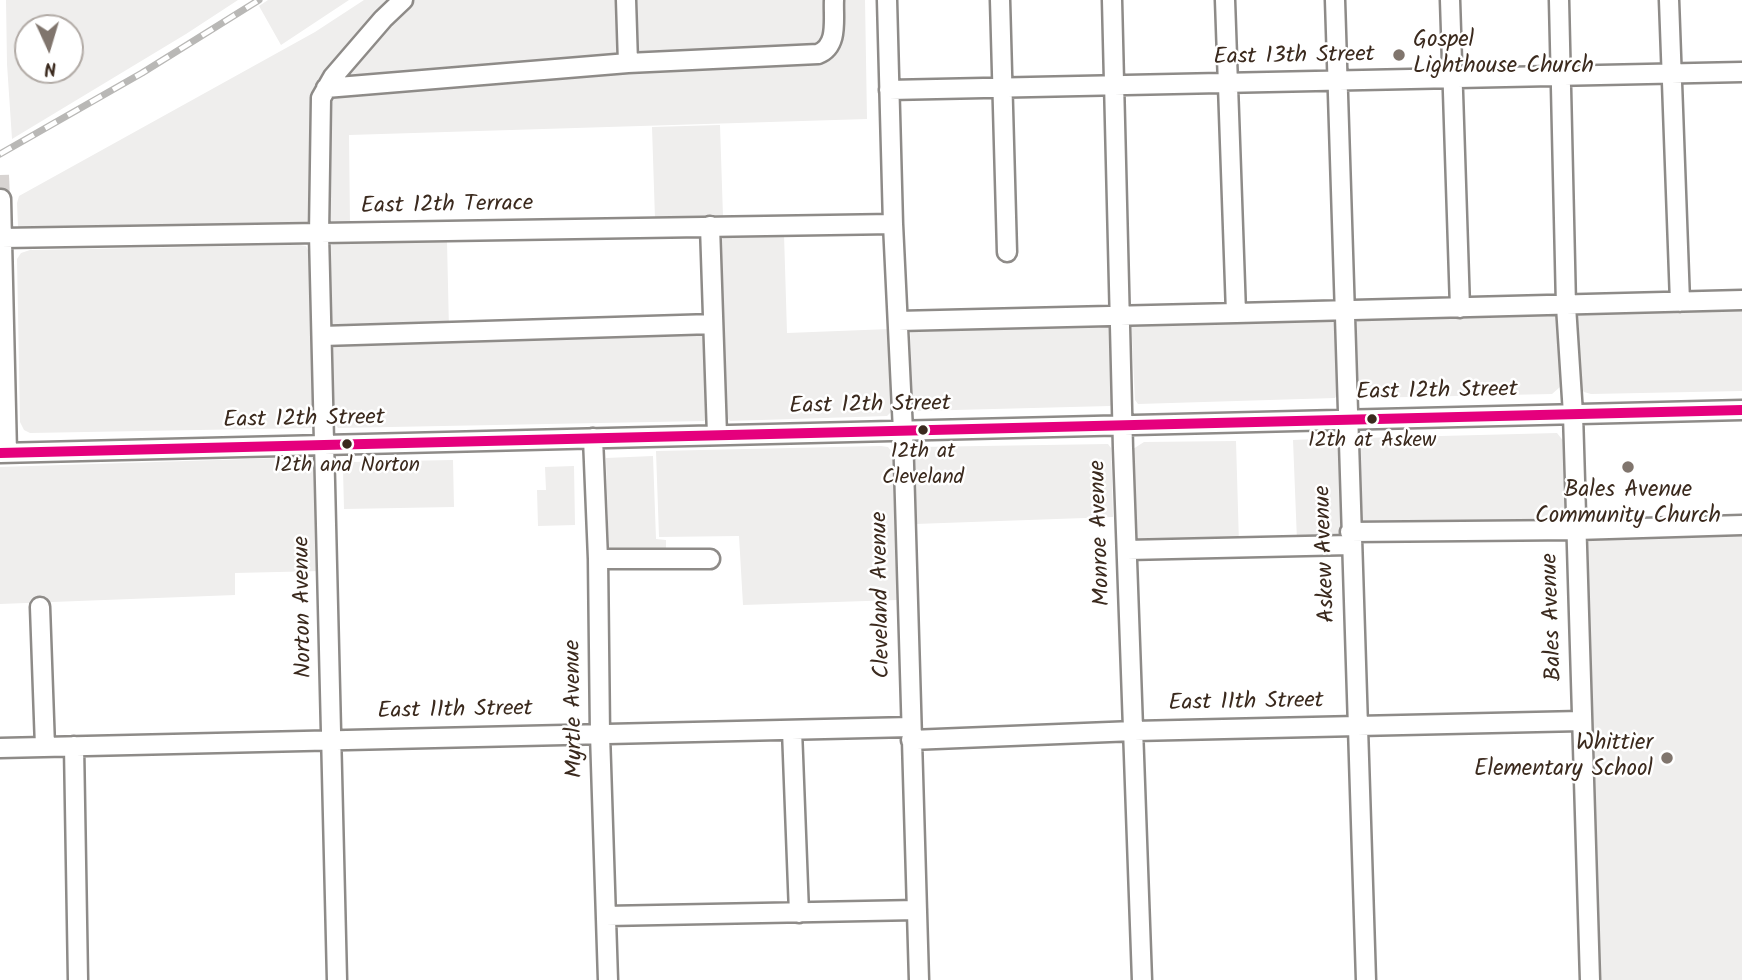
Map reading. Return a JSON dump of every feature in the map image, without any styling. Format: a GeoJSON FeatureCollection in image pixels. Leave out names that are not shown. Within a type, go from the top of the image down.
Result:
{"type":"FeatureCollection","features":[{"type":"Feature","properties":{"kind":"street"},"geometry":{"type":"LineString","coordinates":[[326,88],[356,50],[403,0]]}},
{"type":"Feature","properties":{"kind":"street"},"geometry":{"type":"LineString","coordinates":[[626,0],[628,62]]}},
{"type":"Feature","properties":{"kind":"street"},"geometry":{"type":"LineString","coordinates":[[326,88],[628,62],[818,54],[826,51],[832,42],[834,0]]}},
{"type":"Feature","properties":{"kind":"street","name":"Cleveland Avenue"},"geometry":{"type":"LineString","coordinates":[[887,0],[919,980]]}},
{"type":"Feature","properties":{"kind":"street"},"geometry":{"type":"LineString","coordinates":[[1000,0],[1007,252]]}},
{"type":"Feature","properties":{"kind":"street","name":"Monroe Avenue"},"geometry":{"type":"LineString","coordinates":[[1112,0],[1119,314],[1142,980]]}},
{"type":"Feature","properties":{"kind":"street"},"geometry":{"type":"LineString","coordinates":[[1225,0],[1236,313]]}},
{"type":"Feature","properties":{"kind":"street","name":"Askew Avenue"},"geometry":{"type":"LineString","coordinates":[[1335,0],[1366,980]]}},
{"type":"Feature","properties":{"kind":"street"},"geometry":{"type":"LineString","coordinates":[[1450,0],[1460,308]]}},
{"type":"Feature","properties":{"kind":"street","name":"Bales Avenue"},"geometry":{"type":"LineString","coordinates":[[1559,0],[1566,306],[1573,414],[1590,980]]}},
{"type":"Feature","properties":{"kind":"street"},"geometry":{"type":"LineString","coordinates":[[1669,0],[1680,302]]}},
{"type":"Feature","properties":{"kind":"street","name":"East 13th Street"},"geometry":{"type":"LineString","coordinates":[[889,90],[1742,72]]}},
{"type":"Feature","properties":{"kind":"street","name":"Norton Avenue"},"geometry":{"type":"LineString","coordinates":[[326,88],[321,98],[319,234],[337,980]]}},
{"type":"Feature","properties":{"kind":"street"},"geometry":{"type":"LineString","coordinates":[[1,199],[4,453]]}},
{"type":"Feature","properties":{"kind":"street","name":"East 12th Terrace"},"geometry":{"type":"LineString","coordinates":[[2,238],[893,224]]}},
{"type":"Feature","properties":{"kind":"street"},"geometry":{"type":"LineString","coordinates":[[710,226],[716,435]]}},
{"type":"Feature","properties":{"kind":"street"},"geometry":{"type":"LineString","coordinates":[[898,321],[1742,300]]}},
{"type":"Feature","properties":{"kind":"street"},"geometry":{"type":"LineString","coordinates":[[322,336],[713,324]]}},
{"type":"Feature","properties":{"kind":"street","name":"East 12th Street"},"geometry":{"type":"LineString","coordinates":[[4,453],[1742,410]]}},
{"type":"Feature","properties":{"kind":"street","name":"Myrtle Avenue"},"geometry":{"type":"LineString","coordinates":[[593,438],[608,980]]}},
{"type":"Feature","properties":{"kind":"street"},"geometry":{"type":"LineString","coordinates":[[1128,550],[1350,538],[1742,525]]}},
{"type":"Feature","properties":{"kind":"street"},"geometry":{"type":"LineString","coordinates":[[598,559],[710,559]]}},
{"type":"Feature","properties":{"kind":"street"},"geometry":{"type":"LineString","coordinates":[[40,607],[44,747]]}},
{"type":"Feature","properties":{"kind":"street","name":"East 11th Street"},"geometry":{"type":"LineString","coordinates":[[0,748],[792,730],[911,733],[1134,731],[1581,720]]}},
{"type":"Feature","properties":{"kind":"street"},"geometry":{"type":"LineString","coordinates":[[792,730],[799,913]]}},
{"type":"Feature","properties":{"kind":"street"},"geometry":{"type":"LineString","coordinates":[[74,746],[78,980]]}},
{"type":"Feature","properties":{"kind":"street"},"geometry":{"type":"LineString","coordinates":[[607,916],[917,910]]}},
{"type":"Feature","properties":{"kind":"shaded area"},"geometry":{"type":"Polygon","coordinates":[[[6,0],[238,0],[186,34],[12,139],[6,0]]]}},
{"type":"Feature","properties":{"kind":"shaded area"},"geometry":{"type":"Polygon","coordinates":[[[268,0],[349,0],[281,45],[259,6],[268,0]]]}},
{"type":"Feature","properties":{"kind":"shaded area"},"geometry":{"type":"Polygon","coordinates":[[[364,0],[865,0],[867,119],[349,135],[350,225],[23,231],[18,226],[19,196],[315,32],[364,0]]]}},
{"type":"Feature","properties":{"kind":"shaded area"},"geometry":{"type":"Polygon","coordinates":[[[720,125],[723,217],[655,219],[652,127],[720,125]]]}},
{"type":"Feature","properties":{"kind":"shaded area"},"geometry":{"type":"Polygon","coordinates":[[[784,234],[787,333],[890,329],[892,411],[887,416],[730,421],[726,417],[720,242],[725,235],[784,234]]]}},
{"type":"Feature","properties":{"kind":"shaded area"},"geometry":{"type":"Polygon","coordinates":[[[447,241],[449,330],[330,332],[328,249],[331,245],[447,241]]]}},
{"type":"Feature","properties":{"kind":"shaded area"},"geometry":{"type":"Polygon","coordinates":[[[306,246],[310,255],[315,422],[311,428],[30,433],[24,430],[20,422],[17,259],[21,253],[30,250],[306,246]]]}},
{"type":"Feature","properties":{"kind":"shaded area"},"geometry":{"type":"Polygon","coordinates":[[[1742,304],[1742,391],[1591,394],[1580,387],[1577,309],[1742,304]]]}},
{"type":"Feature","properties":{"kind":"shaded area"},"geometry":{"type":"Polygon","coordinates":[[[1558,311],[1560,387],[1552,394],[1361,398],[1358,394],[1356,314],[1558,311]]]}},
{"type":"Feature","properties":{"kind":"shaded area"},"geometry":{"type":"Polygon","coordinates":[[[1336,314],[1338,393],[1335,398],[1138,404],[1135,400],[1131,317],[1336,314]]]}},
{"type":"Feature","properties":{"kind":"shaded area"},"geometry":{"type":"Polygon","coordinates":[[[1113,318],[1115,401],[1110,406],[916,411],[912,406],[910,325],[1113,318]]]}},
{"type":"Feature","properties":{"kind":"shaded area"},"geometry":{"type":"Polygon","coordinates":[[[705,329],[707,417],[704,421],[338,428],[334,422],[332,339],[705,329]]]}},
{"type":"Feature","properties":{"kind":"shaded area"},"geometry":{"type":"Polygon","coordinates":[[[1557,433],[1565,443],[1566,526],[1363,528],[1359,442],[1363,438],[1557,433]]]}},
{"type":"Feature","properties":{"kind":"shaded area"},"geometry":{"type":"Polygon","coordinates":[[[1335,438],[1339,441],[1341,540],[1297,541],[1293,440],[1335,438]]]}},
{"type":"Feature","properties":{"kind":"shaded area"},"geometry":{"type":"Polygon","coordinates":[[[1236,441],[1239,544],[1135,547],[1133,449],[1144,442],[1236,441]]]}},
{"type":"Feature","properties":{"kind":"shaded area"},"geometry":{"type":"Polygon","coordinates":[[[1108,444],[1111,448],[1113,517],[915,524],[911,457],[913,450],[918,447],[1108,444]]]}},
{"type":"Feature","properties":{"kind":"shaded area"},"geometry":{"type":"Polygon","coordinates":[[[888,447],[892,452],[897,600],[743,605],[739,536],[659,537],[656,451],[888,447]]]}},
{"type":"Feature","properties":{"kind":"shaded area"},"geometry":{"type":"Polygon","coordinates":[[[653,456],[656,539],[666,540],[666,554],[609,556],[606,458],[653,456]]]}},
{"type":"Feature","properties":{"kind":"shaded area"},"geometry":{"type":"Polygon","coordinates":[[[312,457],[316,462],[321,571],[235,573],[235,595],[0,604],[0,467],[312,457]]]}},
{"type":"Feature","properties":{"kind":"shaded area"},"geometry":{"type":"Polygon","coordinates":[[[453,460],[454,507],[344,509],[343,469],[350,462],[453,460]]]}},
{"type":"Feature","properties":{"kind":"shaded area"},"geometry":{"type":"Polygon","coordinates":[[[574,466],[575,525],[538,526],[537,490],[546,490],[545,467],[574,466]]]}},
{"type":"Feature","properties":{"kind":"shaded area","name":"Whittier Elementary School"},"geometry":{"type":"Polygon","coordinates":[[[1742,531],[1742,980],[1599,980],[1584,536],[1742,531]]]}},
{"type":"Feature","properties":{"kind":"tunnel"},"geometry":{"type":"LineString","coordinates":[[0,175],[1,199]]}},
{"type":"Feature","properties":{"kind":"railway"},"geometry":{"type":"LineString","coordinates":[[0,154],[142,73],[259,0]]}},
{"type":"Feature","properties":{"kind":"transit line"},"geometry":{"type":"LineString","coordinates":[[0,453],[1742,410]]}},
{"type":"Feature","properties":{"kind":"place","name":"Gospel Lighthouse Church"},"geometry":{"type":"Point","coordinates":[1399,55]}},
{"type":"Feature","properties":{"kind":"place","name":"12th at Askew"},"geometry":{"type":"Point","coordinates":[1372,419]}},
{"type":"Feature","properties":{"kind":"place","name":"12th at Cleveland"},"geometry":{"type":"Point","coordinates":[923,430]}},
{"type":"Feature","properties":{"kind":"place","name":"12th and Norton"},"geometry":{"type":"Point","coordinates":[347,444]}},
{"type":"Feature","properties":{"kind":"place","name":"Bales Avenue Community Church"},"geometry":{"type":"Point","coordinates":[1628,467]}},
{"type":"Feature","properties":{"kind":"place","name":"Whittier Elementary School"},"geometry":{"type":"Point","coordinates":[1667,758]}}]}
